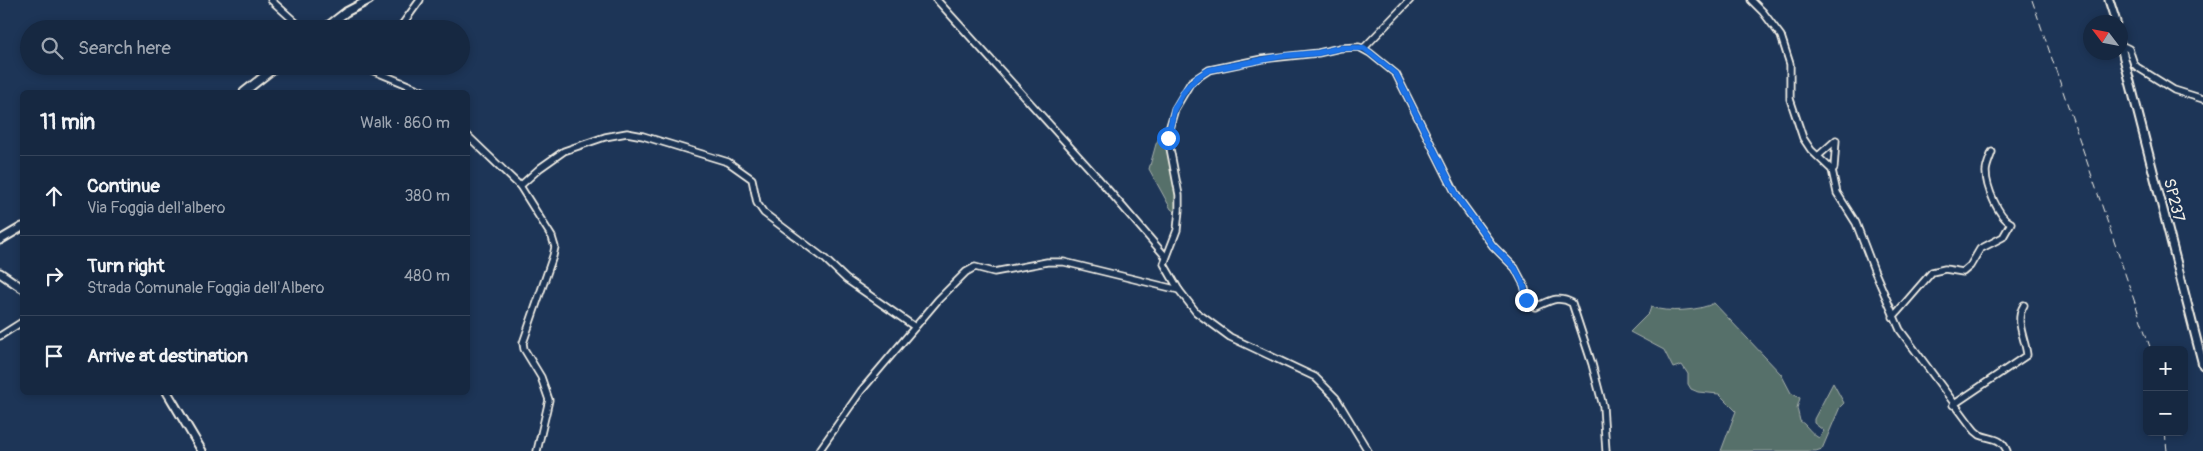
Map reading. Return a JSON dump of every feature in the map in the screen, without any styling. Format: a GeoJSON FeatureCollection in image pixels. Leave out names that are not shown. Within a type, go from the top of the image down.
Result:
{"type":"FeatureCollection","features":[{"type":"Feature","properties":{"kind":"main road"},"geometry":{"type":"LineString","coordinates":[[336,20],[368,0]]}},
{"type":"Feature","properties":{"kind":"main road"},"geometry":{"type":"LineString","coordinates":[[2110,0],[2114,15]]}},
{"type":"Feature","properties":{"kind":"main road","name":"SP237"},"geometry":{"type":"LineString","coordinates":[[2125,60],[2203,365]]}},
{"type":"Feature","properties":{"kind":"main road"},"geometry":{"type":"LineString","coordinates":[[247,90],[266,75]]}},
{"type":"Feature","properties":{"kind":"main road"},"geometry":{"type":"LineString","coordinates":[[0,239],[20,228]]}},
{"type":"Feature","properties":{"kind":"main road"},"geometry":{"type":"LineString","coordinates":[[0,274],[20,287]]}},
{"type":"Feature","properties":{"kind":"main road"},"geometry":{"type":"LineString","coordinates":[[169,395],[202,451]]}},
{"type":"Feature","properties":{"kind":"street"},"geometry":{"type":"LineString","coordinates":[[271,0],[293,20]]}},
{"type":"Feature","properties":{"kind":"street"},"geometry":{"type":"LineString","coordinates":[[406,20],[420,0]]}},
{"type":"Feature","properties":{"kind":"street"},"geometry":{"type":"LineString","coordinates":[[937,0],[1098,178],[1166,257]]}},
{"type":"Feature","properties":{"kind":"street"},"geometry":{"type":"LineString","coordinates":[[1364,48],[1410,0]]}},
{"type":"Feature","properties":{"kind":"street"},"geometry":{"type":"LineString","coordinates":[[1751,0],[1763,12],[1781,36],[1790,64],[1790,99],[1803,138],[1832,170]]}},
{"type":"Feature","properties":{"kind":"street"},"geometry":{"type":"LineString","coordinates":[[1368,451],[1336,398],[1315,377],[1230,337],[1196,312],[1179,290],[1164,264],[1178,230],[1179,210],[1179,195],[1168,138],[1169,129],[1178,102],[1191,82],[1209,70],[1262,59],[1318,53],[1340,48],[1364,48],[1396,74],[1458,198],[1493,246],[1515,268],[1524,286],[1529,304],[1536,307],[1558,298],[1563,298],[1572,303],[1592,364],[1603,406],[1606,451]]}},
{"type":"Feature","properties":{"kind":"street"},"geometry":{"type":"LineString","coordinates":[[2128,48],[2137,67],[2174,90],[2203,99]]}},
{"type":"Feature","properties":{"kind":"street"},"geometry":{"type":"LineString","coordinates":[[385,75],[421,90]]}},
{"type":"Feature","properties":{"kind":"street"},"geometry":{"type":"LineString","coordinates":[[520,186],[540,168],[564,151],[620,134],[643,136],[728,162],[752,178],[756,204],[764,213],[824,259],[846,279],[915,327]]}},
{"type":"Feature","properties":{"kind":"street"},"geometry":{"type":"LineString","coordinates":[[470,138],[520,186],[548,230],[555,247],[523,343],[524,349],[541,377],[549,396],[537,451]]}},
{"type":"Feature","properties":{"kind":"street"},"geometry":{"type":"LineString","coordinates":[[1818,156],[1836,140],[1834,168],[1832,170],[1836,193],[1856,223],[1893,317],[1917,356],[1953,405],[1979,434],[1995,437],[2004,444],[2007,451]]}},
{"type":"Feature","properties":{"kind":"street"},"geometry":{"type":"LineString","coordinates":[[1893,317],[1932,272],[1945,269],[1963,272],[1970,266],[1980,249],[2003,237],[2010,223],[1992,198],[1986,172],[1992,152]]}},
{"type":"Feature","properties":{"kind":"street"},"geometry":{"type":"LineString","coordinates":[[819,451],[861,392],[915,327],[966,272],[975,267],[994,272],[1047,262],[1064,262],[1179,290]]}},
{"type":"Feature","properties":{"kind":"street"},"geometry":{"type":"LineString","coordinates":[[1953,405],[2027,355],[2024,335],[2019,327],[2020,312],[2024,305]]}},
{"type":"Feature","properties":{"kind":"street"},"geometry":{"type":"LineString","coordinates":[[0,336],[20,323]]}},
{"type":"Feature","properties":{"kind":"green space"},"geometry":{"type":"Polygon","coordinates":[[[1164,127],[1169,129],[1179,200],[1178,214],[1171,209],[1149,169],[1156,144],[1164,127]]]}},
{"type":"Feature","properties":{"kind":"green space"},"geometry":{"type":"Polygon","coordinates":[[[1714,303],[1781,374],[1791,393],[1800,398],[1797,408],[1800,421],[1819,438],[1824,431],[1814,423],[1814,419],[1833,383],[1844,403],[1840,407],[1822,449],[1816,451],[1721,451],[1736,411],[1719,394],[1698,392],[1691,389],[1688,384],[1688,374],[1682,365],[1673,368],[1664,350],[1630,332],[1649,313],[1651,307],[1665,310],[1683,310],[1700,308],[1714,303]]]}},
{"type":"Feature","properties":{"kind":"railway"},"geometry":{"type":"LineString","coordinates":[[2032,0],[2150,346]]}},
{"type":"Feature","properties":{"kind":"railway"},"geometry":{"type":"LineString","coordinates":[[2165,436],[2167,451]]}},
{"type":"Feature","properties":{"kind":"route"},"geometry":{"type":"LineString","coordinates":[[1168,138],[1174,109],[1185,90],[1191,82],[1209,70],[1282,56],[1318,53],[1340,48],[1364,48],[1396,74],[1458,198],[1493,246],[1515,268],[1524,286],[1526,300]]}}]}
